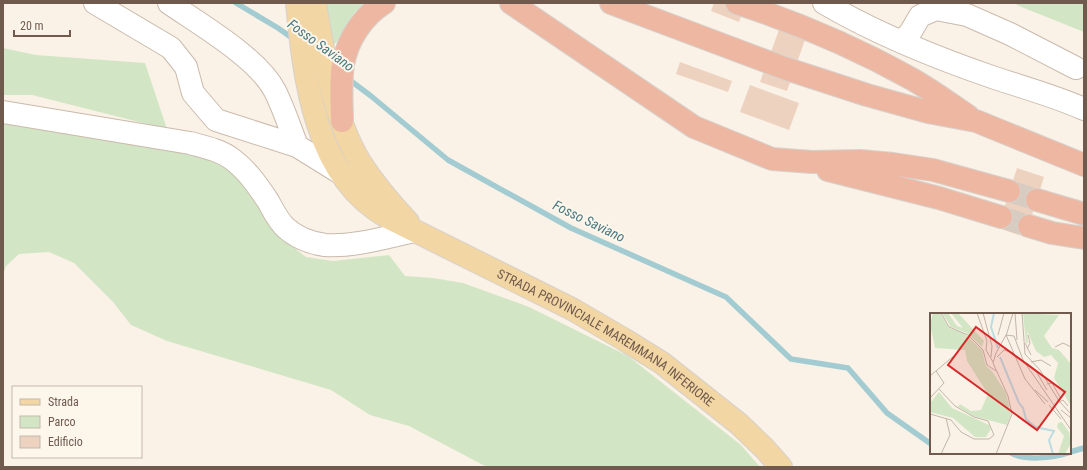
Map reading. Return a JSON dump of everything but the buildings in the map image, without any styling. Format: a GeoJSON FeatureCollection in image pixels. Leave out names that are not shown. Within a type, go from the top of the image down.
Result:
{"type":"FeatureCollection","features":[{"type":"Feature","properties":{"kind":"highway"},"geometry":{"type":"LineString","coordinates":[[342,121],[343,65],[350,42],[361,24],[375,9],[384,3]]}},
{"type":"Feature","properties":{"kind":"highway"},"geometry":{"type":"LineString","coordinates":[[511,3],[694,127],[772,160],[812,162],[882,151],[908,152],[947,160],[1007,198],[939,198],[790,161]]}},
{"type":"Feature","properties":{"kind":"highway"},"geometry":{"type":"LineString","coordinates":[[611,3],[672,27],[814,78],[886,101],[928,112],[976,121]]}},
{"type":"Feature","properties":{"kind":"highway"},"geometry":{"type":"LineString","coordinates":[[737,3],[805,28],[889,67],[926,88],[976,121],[1084,165]]}},
{"type":"Feature","properties":{"kind":"highway"},"geometry":{"type":"LineString","coordinates":[[1040,148],[1084,159]]}},
{"type":"Feature","properties":{"kind":"highway"},"geometry":{"type":"LineString","coordinates":[[1035,207],[1084,201]]}},
{"type":"Feature","properties":{"kind":"highway"},"geometry":{"type":"LineString","coordinates":[[1035,207],[1084,214]]}},
{"type":"Feature","properties":{"kind":"highway"},"geometry":{"type":"LineString","coordinates":[[1035,207],[1063,223],[1084,226]]}},
{"type":"Feature","properties":{"kind":"highway"},"geometry":{"type":"LineString","coordinates":[[1035,207],[1052,233],[1084,238]]}},
{"type":"Feature","properties":{"kind":"main road","name":"STRADA PROVINCIALE MAREMMANA INFERIORE"},"geometry":{"type":"LineString","coordinates":[[306,4],[322,43],[331,85],[342,121],[360,160],[374,183],[415,231]]}},
{"type":"Feature","properties":{"kind":"main road","name":"STRADA PROVINCIALE MAREMMANA INFERIORE"},"geometry":{"type":"LineString","coordinates":[[306,4],[308,90],[316,120],[325,143],[342,174],[352,188],[382,214],[572,309],[662,363],[739,424],[781,467]]}},
{"type":"Feature","properties":{"kind":"street"},"geometry":{"type":"LineString","coordinates":[[95,3],[171,48],[186,67],[193,93],[216,120],[297,146],[342,174]]}},
{"type":"Feature","properties":{"kind":"street"},"geometry":{"type":"LineString","coordinates":[[169,3],[242,54],[262,73],[275,90],[297,146]]}},
{"type":"Feature","properties":{"kind":"street"},"geometry":{"type":"LineString","coordinates":[[824,3],[929,54],[994,78],[1063,100],[1084,109]]}},
{"type":"Feature","properties":{"kind":"street"},"geometry":{"type":"LineString","coordinates":[[902,41],[910,34],[920,16],[936,10],[967,15],[1010,34],[1076,68]]}},
{"type":"Feature","properties":{"kind":"street"},"geometry":{"type":"LineString","coordinates":[[3,112],[190,143],[216,150],[233,160],[246,172],[286,228],[300,238],[308,241],[324,245],[342,245],[415,231]]}},
{"type":"Feature","properties":{"kind":"green space"},"geometry":{"type":"Polygon","coordinates":[[[320,3],[364,3],[354,13],[336,43],[332,46],[320,3]]]}},
{"type":"Feature","properties":{"kind":"green space"},"geometry":{"type":"Polygon","coordinates":[[[1014,3],[1084,3],[1084,32],[1019,6],[1014,3]]]}},
{"type":"Feature","properties":{"kind":"green space"},"geometry":{"type":"Polygon","coordinates":[[[3,48],[36,55],[145,63],[167,129],[32,95],[3,95],[3,48]]]}},
{"type":"Feature","properties":{"kind":"green space"},"geometry":{"type":"Polygon","coordinates":[[[3,120],[186,149],[216,160],[230,169],[248,188],[284,240],[306,257],[333,261],[389,255],[405,276],[433,278],[463,283],[529,307],[628,356],[741,445],[760,467],[487,467],[409,426],[370,415],[331,390],[167,341],[131,325],[113,302],[74,263],[49,252],[19,254],[6,266],[3,275],[3,120]]]}},
{"type":"Feature","properties":{"kind":"waterway","name":"Fosso Saviano"},"geometry":{"type":"LineString","coordinates":[[236,3],[295,40]]}},
{"type":"Feature","properties":{"kind":"waterway","name":"Fosso Saviano"},"geometry":{"type":"LineString","coordinates":[[347,78],[448,160],[571,228],[726,297],[791,359],[848,368],[887,413],[930,443]]}},
{"type":"Feature","properties":{"kind":"waterway","name":"Fosso Saviano"},"geometry":{"type":"LineString","coordinates":[[1071,452],[1084,448]]}},
{"type":"Feature","properties":{"kind":"waterway","name":"Fosso Saviano"},"geometry":{"type":"LineString","coordinates":[[1013,454],[1031,458],[1064,454]]}},
{"type":"Feature","properties":{"kind":"tunnel"},"geometry":{"type":"LineString","coordinates":[[1009,191],[1037,200]]}},
{"type":"Feature","properties":{"kind":"tunnel"},"geometry":{"type":"LineString","coordinates":[[1001,217],[1029,226]]}}]}
